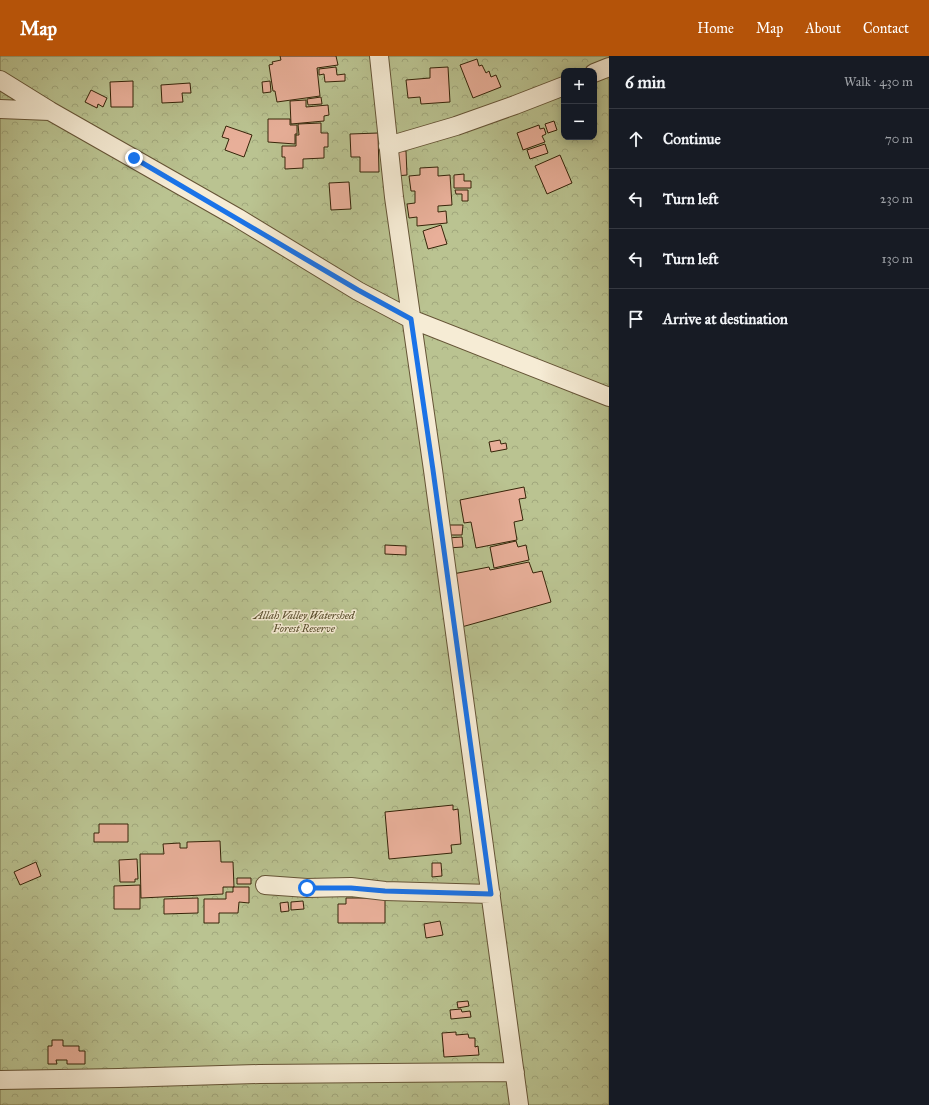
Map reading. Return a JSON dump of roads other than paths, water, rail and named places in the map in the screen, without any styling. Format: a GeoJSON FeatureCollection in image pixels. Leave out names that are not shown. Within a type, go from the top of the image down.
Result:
{"type":"FeatureCollection","features":[{"type":"Feature","properties":{"kind":"street"},"geometry":{"type":"LineString","coordinates":[[379,56],[388,146],[411,319],[433,470],[519,1105]]}},
{"type":"Feature","properties":{"kind":"street"},"geometry":{"type":"LineString","coordinates":[[597,72],[609,67]]}},
{"type":"Feature","properties":{"kind":"street"},"geometry":{"type":"LineString","coordinates":[[0,80],[50,111],[231,214],[358,290],[411,319],[609,397]]}},
{"type":"Feature","properties":{"kind":"street"},"geometry":{"type":"LineString","coordinates":[[388,146],[456,126],[515,106],[561,87]]}},
{"type":"Feature","properties":{"kind":"street"},"geometry":{"type":"LineString","coordinates":[[0,109],[50,111]]}},
{"type":"Feature","properties":{"kind":"street"},"geometry":{"type":"LineString","coordinates":[[265,885],[307,888],[351,888],[385,891],[491,894]]}},
{"type":"Feature","properties":{"kind":"street"},"geometry":{"type":"LineString","coordinates":[[0,1080],[259,1074],[515,1072]]}},
{"type":"Feature","properties":{"kind":"park label","name":"Allah Valley Watershed Forest Reserve"},"geometry":{"type":"Point","coordinates":[304,621]}}]}
